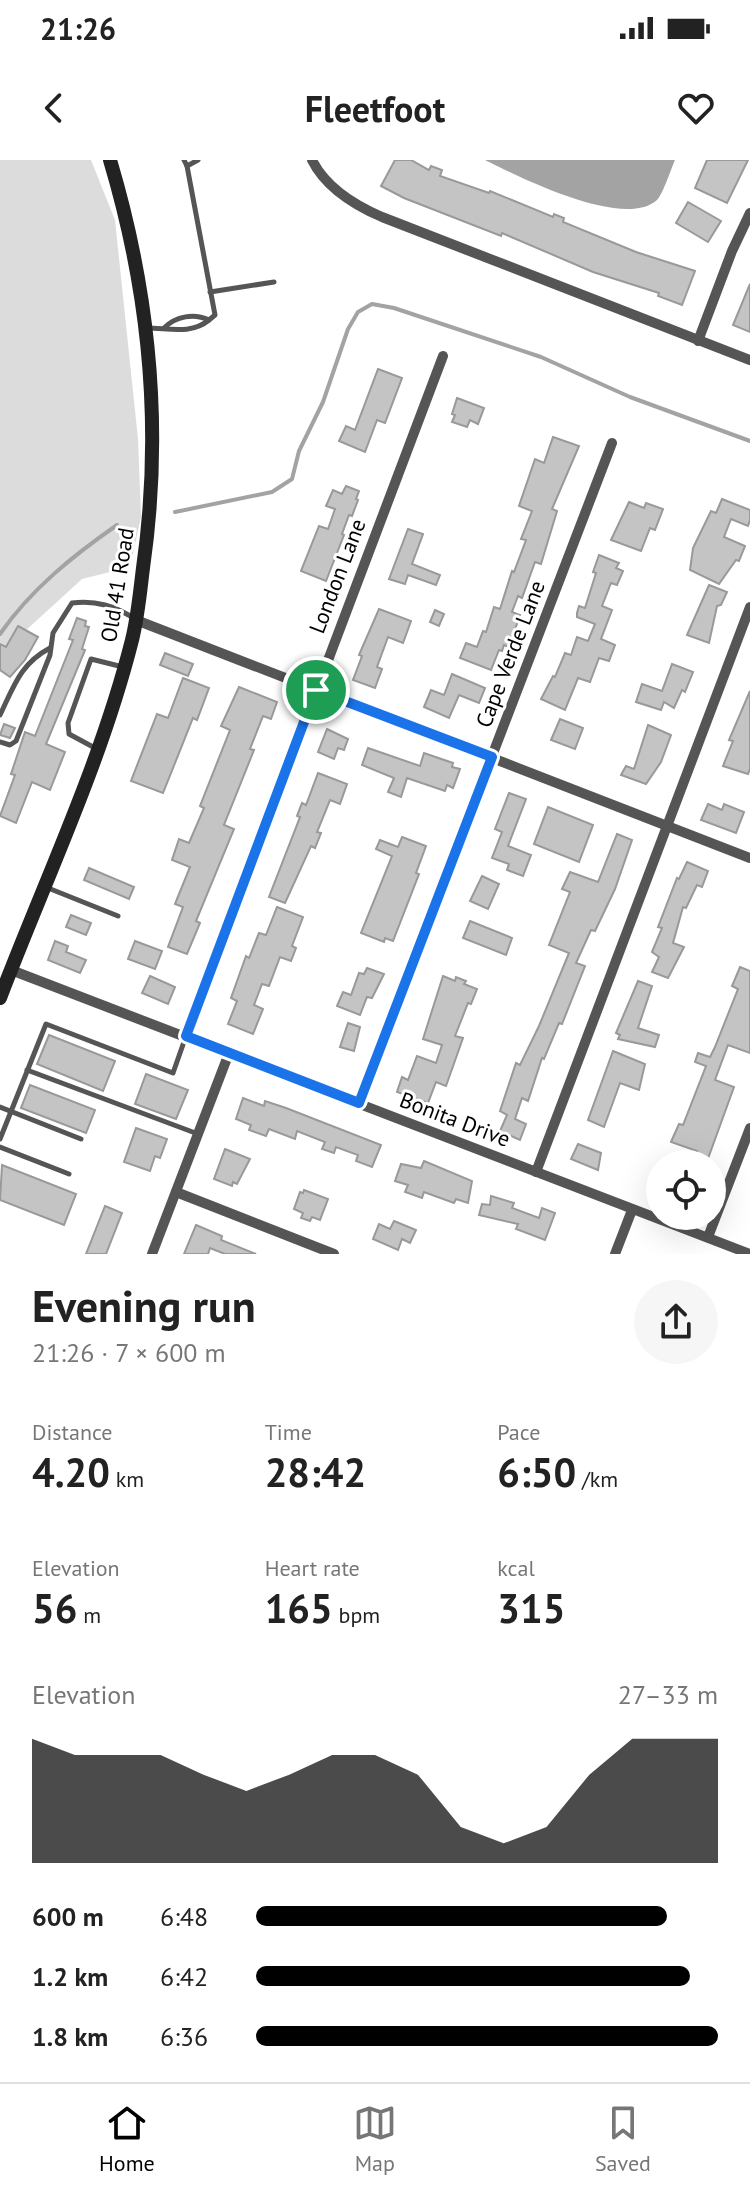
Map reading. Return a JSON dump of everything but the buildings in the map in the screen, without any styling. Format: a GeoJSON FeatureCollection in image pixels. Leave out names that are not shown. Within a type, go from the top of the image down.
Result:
{"type":"FeatureCollection","features":[{"type":"Feature","properties":{"kind":"street","name":"Old 41 Road"},"geometry":{"type":"LineString","coordinates":[[0,998],[97,749],[124,667],[136,620],[149,530],[154,451],[145,329],[133,248],[110,160]]}},
{"type":"Feature","properties":{"kind":"street"},"geometry":{"type":"LineString","coordinates":[[312,160],[336,189],[364,209],[750,360]]}},
{"type":"Feature","properties":{"kind":"street"},"geometry":{"type":"LineString","coordinates":[[698,341],[750,213]]}},
{"type":"Feature","properties":{"kind":"street","name":"London Lane"},"geometry":{"type":"LineString","coordinates":[[186,1036],[443,356]]}},
{"type":"Feature","properties":{"kind":"street","name":"Cape Verde Lane"},"geometry":{"type":"LineString","coordinates":[[359,1103],[612,443]]}},
{"type":"Feature","properties":{"kind":"street"},"geometry":{"type":"LineString","coordinates":[[536,1172],[750,607]]}},
{"type":"Feature","properties":{"kind":"street"},"geometry":{"type":"LineString","coordinates":[[136,620],[750,858]]}},
{"type":"Feature","properties":{"kind":"street","name":"Bonita Drive"},"geometry":{"type":"LineString","coordinates":[[11,970],[750,1254]]}},
{"type":"Feature","properties":{"kind":"street"},"geometry":{"type":"LineString","coordinates":[[152,1254],[229,1053]]}},
{"type":"Feature","properties":{"kind":"street"},"geometry":{"type":"LineString","coordinates":[[708,1237],[750,1128]]}},
{"type":"Feature","properties":{"kind":"street"},"geometry":{"type":"LineString","coordinates":[[176,1192],[334,1254]]}},
{"type":"Feature","properties":{"kind":"street"},"geometry":{"type":"LineString","coordinates":[[615,1254],[632,1210]]}},
{"type":"Feature","properties":{"kind":"lane"},"geometry":{"type":"LineString","coordinates":[[145,329],[202,327],[215,315],[185,163],[198,160]]}},
{"type":"Feature","properties":{"kind":"lane"},"geometry":{"type":"LineString","coordinates":[[210,292],[274,282]]}},
{"type":"Feature","properties":{"kind":"lane"},"geometry":{"type":"LineString","coordinates":[[164,328],[173,319],[199,315],[209,320]]}},
{"type":"Feature","properties":{"kind":"lane"},"geometry":{"type":"LineString","coordinates":[[0,742],[10,745],[16,741],[51,647],[53,633],[72,603],[85,601],[115,606],[136,620]]}},
{"type":"Feature","properties":{"kind":"lane"},"geometry":{"type":"LineString","coordinates":[[0,715],[24,666],[51,647]]}},
{"type":"Feature","properties":{"kind":"lane"},"geometry":{"type":"LineString","coordinates":[[97,749],[69,734],[68,723],[91,659],[124,667]]}},
{"type":"Feature","properties":{"kind":"lane"},"geometry":{"type":"LineString","coordinates":[[44,886],[118,916]]}},
{"type":"Feature","properties":{"kind":"lane"},"geometry":{"type":"LineString","coordinates":[[0,1139],[46,1024],[173,1073],[186,1036]]}},
{"type":"Feature","properties":{"kind":"lane"},"geometry":{"type":"LineString","coordinates":[[27,1070],[198,1135]]}},
{"type":"Feature","properties":{"kind":"lane"},"geometry":{"type":"LineString","coordinates":[[0,1107],[81,1139]]}},
{"type":"Feature","properties":{"kind":"lane"},"geometry":{"type":"LineString","coordinates":[[0,1147],[69,1174]]}},
{"type":"Feature","properties":{"kind":"shaded area"},"geometry":{"type":"Polygon","coordinates":[[[0,160],[91,160],[115,220],[138,439],[141,517],[130,567],[82,579],[0,654],[0,160]]]}},
{"type":"Feature","properties":{"kind":"shaded area"},"geometry":{"type":"Polygon","coordinates":[[[485,160],[675,160],[657,200],[642,208],[621,209],[571,198],[485,160]]]}},
{"type":"Feature","properties":{"kind":"waterway"},"geometry":{"type":"LineString","coordinates":[[175,512],[272,492],[292,479],[299,451],[323,402],[348,329],[358,312],[372,304],[394,308],[541,357],[630,397],[750,441]]}},
{"type":"Feature","properties":{"kind":"waterway"},"geometry":{"type":"LineString","coordinates":[[0,634],[25,602],[54,574],[117,525]]}},
{"type":"Feature","properties":{"kind":"route"},"geometry":{"type":"LineString","coordinates":[[316,690],[492,757],[359,1103],[186,1036],[316,690]]}}]}
